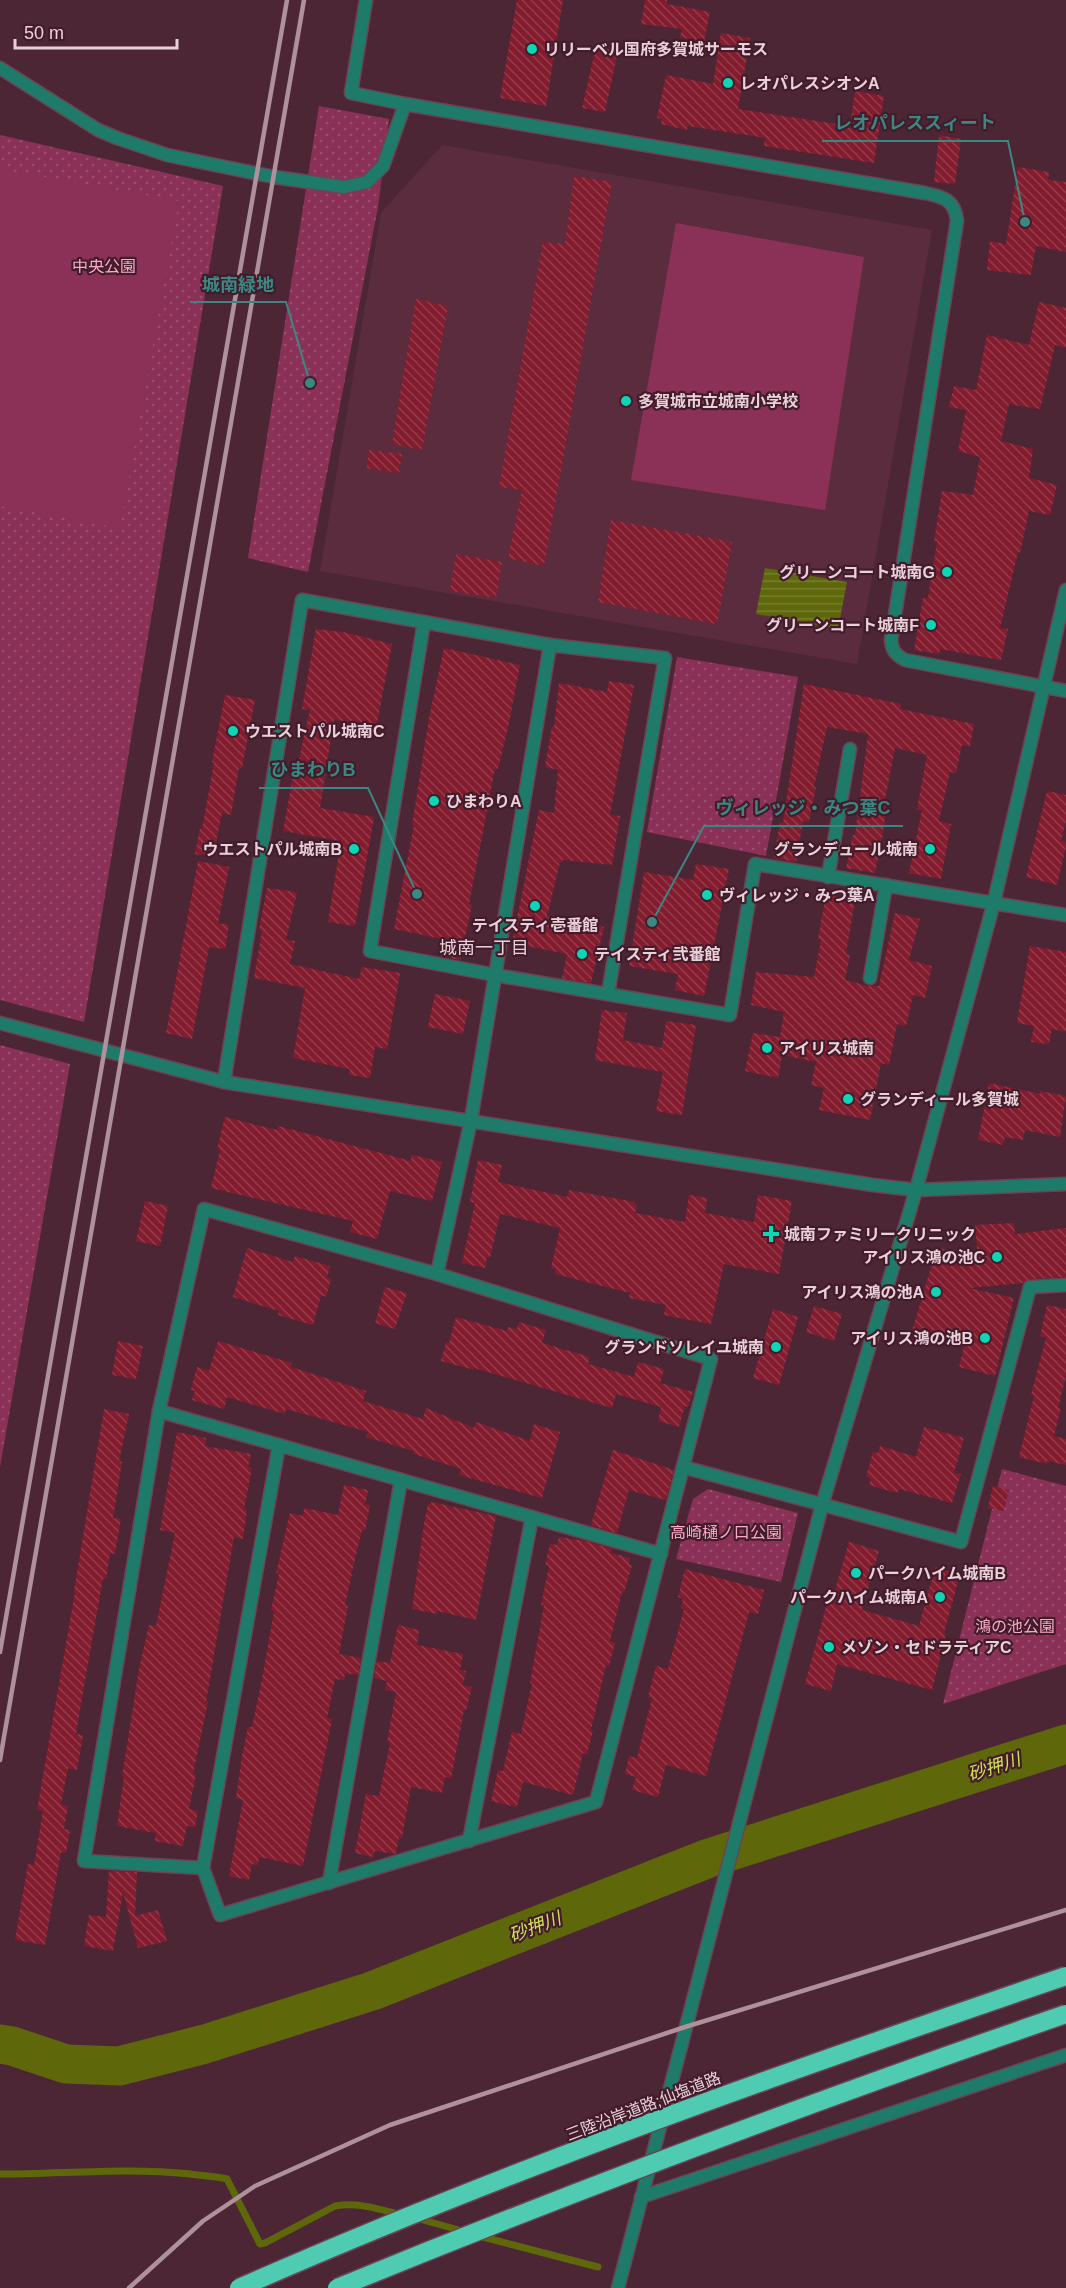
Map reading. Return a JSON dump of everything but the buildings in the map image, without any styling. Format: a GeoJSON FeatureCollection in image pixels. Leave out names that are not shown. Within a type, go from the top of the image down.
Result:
{"type":"FeatureCollection","features":[{"type":"Feature","properties":{"kind":"highway","name":"三陸沿岸道路;仙塩道路"},"geometry":{"type":"LineString","coordinates":[[239,2288],[438,2206],[721,2096],[1066,1976]]}},
{"type":"Feature","properties":{"kind":"highway"},"geometry":{"type":"LineString","coordinates":[[338,2288],[605,2180],[903,2070],[1066,2014]]}},
{"type":"Feature","properties":{"kind":"street"},"geometry":{"type":"LineString","coordinates":[[366,0],[351,93],[925,193],[951,202],[956,211],[957,221],[891,648],[905,660],[1066,692]]}},
{"type":"Feature","properties":{"kind":"street"},"geometry":{"type":"LineString","coordinates":[[0,68],[98,130],[117,138],[167,154],[274,177],[344,187],[367,182],[383,166],[405,104]]}},
{"type":"Feature","properties":{"kind":"street"},"geometry":{"type":"LineString","coordinates":[[618,2288],[822,1505],[916,1190],[994,902],[1066,590]]}},
{"type":"Feature","properties":{"kind":"street"},"geometry":{"type":"LineString","coordinates":[[224,1082],[302,600],[550,645],[665,658],[608,994]]}},
{"type":"Feature","properties":{"kind":"street"},"geometry":{"type":"LineString","coordinates":[[424,622],[370,951],[495,975],[730,1014],[755,864],[1066,915]]}},
{"type":"Feature","properties":{"kind":"street"},"geometry":{"type":"LineString","coordinates":[[437,1274],[471,1120],[550,645]]}},
{"type":"Feature","properties":{"kind":"street"},"geometry":{"type":"LineString","coordinates":[[828,877],[850,749]]}},
{"type":"Feature","properties":{"kind":"street"},"geometry":{"type":"LineString","coordinates":[[870,978],[886,885]]}},
{"type":"Feature","properties":{"kind":"street"},"geometry":{"type":"LineString","coordinates":[[0,1023],[224,1082],[873,1185],[916,1190],[1066,1184]]}},
{"type":"Feature","properties":{"kind":"street"},"geometry":{"type":"LineString","coordinates":[[203,1868],[84,1861],[159,1411],[204,1209],[437,1274],[711,1359],[597,1802],[220,1915],[203,1868],[279,1445]]}},
{"type":"Feature","properties":{"kind":"street"},"geometry":{"type":"LineString","coordinates":[[683,1467],[961,1542],[1030,1287],[1066,1285]]}},
{"type":"Feature","properties":{"kind":"street"},"geometry":{"type":"LineString","coordinates":[[159,1411],[661,1554]]}},
{"type":"Feature","properties":{"kind":"street"},"geometry":{"type":"LineString","coordinates":[[329,1883],[400,1480]]}},
{"type":"Feature","properties":{"kind":"street"},"geometry":{"type":"LineString","coordinates":[[469,1841],[532,1517]]}},
{"type":"Feature","properties":{"kind":"street"},"geometry":{"type":"LineString","coordinates":[[641,2196],[1066,2055]]}},
{"type":"Feature","properties":{"kind":"shaded area","name":"多賀城市立城南小学校"},"geometry":{"type":"Polygon","coordinates":[[[442,145],[932,230],[857,664],[320,571],[381,213],[442,145]]]}},
{"type":"Feature","properties":{"kind":"shaded area"},"geometry":{"type":"Polygon","coordinates":[[[765,568],[847,582],[838,629],[756,614],[765,568]]]}},
{"type":"Feature","properties":{"kind":"green space"},"geometry":{"type":"Polygon","coordinates":[[[319,106],[389,119],[378,207],[308,572],[248,558],[319,106]]]}},
{"type":"Feature","properties":{"kind":"green space","name":"中央公園"},"geometry":{"type":"Polygon","coordinates":[[[0,135],[223,186],[84,1022],[0,1000],[0,135]]]}},
{"type":"Feature","properties":{"kind":"green space"},"geometry":{"type":"Polygon","coordinates":[[[0,169],[179,201],[120,528],[0,506],[0,169]]]}},
{"type":"Feature","properties":{"kind":"green space"},"geometry":{"type":"Polygon","coordinates":[[[676,223],[864,257],[825,510],[631,480],[676,223]]]}},
{"type":"Feature","properties":{"kind":"green space"},"geometry":{"type":"Polygon","coordinates":[[[677,657],[798,677],[766,856],[647,832],[677,657]]]}},
{"type":"Feature","properties":{"kind":"green space"},"geometry":{"type":"Polygon","coordinates":[[[0,1045],[70,1064],[0,1467],[0,1045]]]}},
{"type":"Feature","properties":{"kind":"green space","name":"鴻の池公園"},"geometry":{"type":"Polygon","coordinates":[[[1002,1469],[1066,1486],[1066,1664],[943,1704],[1002,1469]]]}},
{"type":"Feature","properties":{"kind":"green space","name":"高崎樋ノ口公園"},"geometry":{"type":"Polygon","coordinates":[[[708,1489],[798,1513],[781,1582],[676,1559],[693,1499],[708,1489]]]}},
{"type":"Feature","properties":{"kind":"waterway","name":"砂押川"},"geometry":{"type":"LineString","coordinates":[[0,2044],[66,2064],[119,2066],[205,2044],[372,1991],[709,1858],[1066,1744]]}},
{"type":"Feature","properties":{"kind":"waterway"},"geometry":{"type":"LineString","coordinates":[[0,2174],[143,2171],[227,2179],[260,2244],[335,2206],[377,2208],[402,2215]]}},
{"type":"Feature","properties":{"kind":"waterway"},"geometry":{"type":"LineString","coordinates":[[416,2218],[466,2232]]}},
{"type":"Feature","properties":{"kind":"waterway"},"geometry":{"type":"LineString","coordinates":[[479,2236],[598,2267]]}},
{"type":"Feature","properties":{"kind":"railway"},"geometry":{"type":"LineString","coordinates":[[0,1652],[287,0]]}},
{"type":"Feature","properties":{"kind":"railway"},"geometry":{"type":"LineString","coordinates":[[0,1760],[304,0]]}},
{"type":"Feature","properties":{"kind":"railway"},"geometry":{"type":"LineString","coordinates":[[129,2288],[203,2221],[255,2186],[390,2125],[685,2027],[1066,1910]]}},
{"type":"Feature","properties":{"kind":"place","name":"リリーベル国府多賀城サーモス"},"geometry":{"type":"Point","coordinates":[532,49]}},
{"type":"Feature","properties":{"kind":"place","name":"レオパレスシオンA"},"geometry":{"type":"Point","coordinates":[728,83]}},
{"type":"Feature","properties":{"kind":"place","name":"レオパレススィート"},"geometry":{"type":"Point","coordinates":[1025,222]}},
{"type":"Feature","properties":{"kind":"place","name":"城南緑地"},"geometry":{"type":"Point","coordinates":[310,383]}},
{"type":"Feature","properties":{"kind":"place","name":"多賀城市立城南小学校"},"geometry":{"type":"Point","coordinates":[626,401]}},
{"type":"Feature","properties":{"kind":"place","name":"グリーンコート城南G"},"geometry":{"type":"Point","coordinates":[947,572]}},
{"type":"Feature","properties":{"kind":"place","name":"グリーンコート城南F"},"geometry":{"type":"Point","coordinates":[931,625]}},
{"type":"Feature","properties":{"kind":"place","name":"ウエストパル城南C"},"geometry":{"type":"Point","coordinates":[233,731]}},
{"type":"Feature","properties":{"kind":"place","name":"ひまわりA"},"geometry":{"type":"Point","coordinates":[434,801]}},
{"type":"Feature","properties":{"kind":"place","name":"ウエストパル城南B"},"geometry":{"type":"Point","coordinates":[354,849]}},
{"type":"Feature","properties":{"kind":"place","name":"グランデュール城南"},"geometry":{"type":"Point","coordinates":[930,849]}},
{"type":"Feature","properties":{"kind":"place","name":"ひまわりB"},"geometry":{"type":"Point","coordinates":[417,894]}},
{"type":"Feature","properties":{"kind":"place","name":"ヴィレッジ・みつ葉A"},"geometry":{"type":"Point","coordinates":[707,895]}},
{"type":"Feature","properties":{"kind":"place","name":"テイスティ壱番館"},"geometry":{"type":"Point","coordinates":[535,906]}},
{"type":"Feature","properties":{"kind":"place","name":"ヴィレッジ・みつ葉C"},"geometry":{"type":"Point","coordinates":[652,922]}},
{"type":"Feature","properties":{"kind":"place","name":"テイスティ弐番館"},"geometry":{"type":"Point","coordinates":[582,954]}},
{"type":"Feature","properties":{"kind":"place","name":"アイリス城南"},"geometry":{"type":"Point","coordinates":[767,1048]}},
{"type":"Feature","properties":{"kind":"place","name":"グランディール多賀城"},"geometry":{"type":"Point","coordinates":[848,1099]}},
{"type":"Feature","properties":{"kind":"place","name":"城南ファミリークリニック"},"geometry":{"type":"Point","coordinates":[771,1234]}},
{"type":"Feature","properties":{"kind":"place","name":"アイリス鴻の池C"},"geometry":{"type":"Point","coordinates":[997,1257]}},
{"type":"Feature","properties":{"kind":"place","name":"アイリス鴻の池A"},"geometry":{"type":"Point","coordinates":[936,1292]}},
{"type":"Feature","properties":{"kind":"place","name":"アイリス鴻の池B"},"geometry":{"type":"Point","coordinates":[985,1338]}},
{"type":"Feature","properties":{"kind":"place","name":"グランドソレイユ城南"},"geometry":{"type":"Point","coordinates":[776,1347]}},
{"type":"Feature","properties":{"kind":"place","name":"パークハイム城南B"},"geometry":{"type":"Point","coordinates":[856,1573]}},
{"type":"Feature","properties":{"kind":"place","name":"パークハイム城南A"},"geometry":{"type":"Point","coordinates":[940,1597]}},
{"type":"Feature","properties":{"kind":"place","name":"メゾン・セドラティアC"},"geometry":{"type":"Point","coordinates":[829,1647]}},
{"type":"Feature","properties":{"kind":"district","name":"城南一丁目"},"geometry":{"type":"Point","coordinates":[484,948]}}]}
